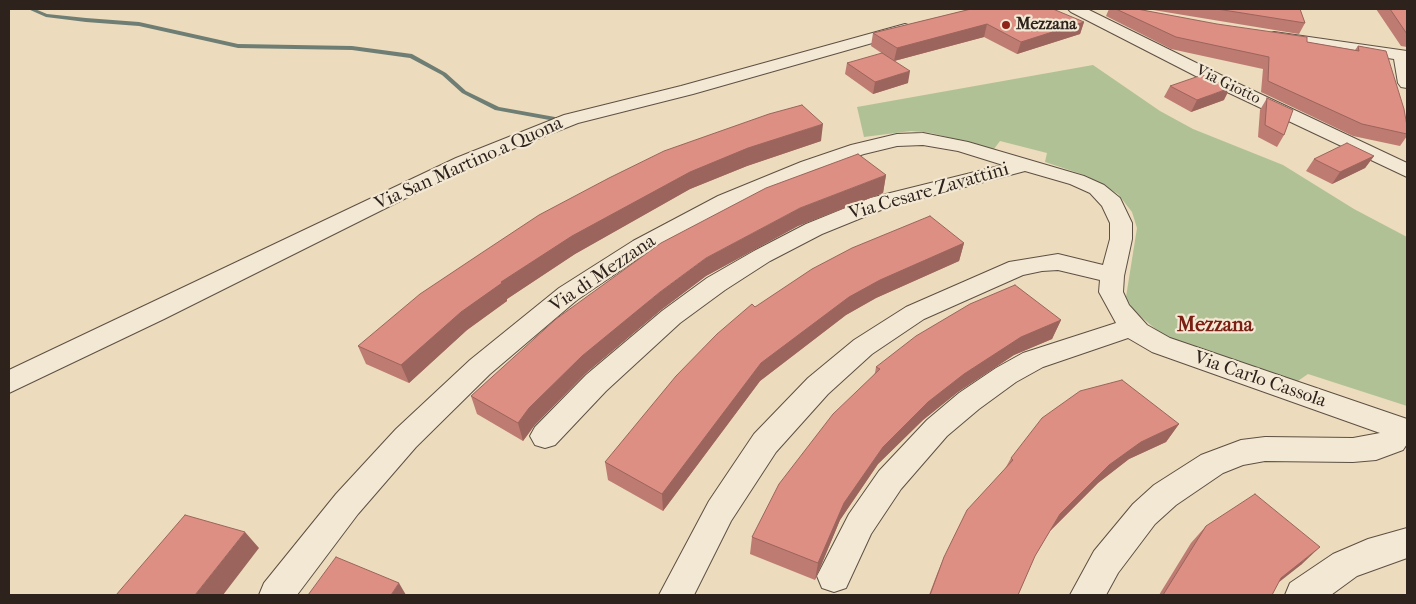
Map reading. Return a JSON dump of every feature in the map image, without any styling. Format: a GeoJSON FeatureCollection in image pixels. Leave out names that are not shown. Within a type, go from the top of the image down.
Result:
{"type":"FeatureCollection","features":[{"type":"Feature","properties":{"kind":"street","name":"Via Giotto"},"geometry":{"type":"LineString","coordinates":[[1076,9],[1231,87],[1407,171]]}},
{"type":"Feature","properties":{"kind":"street","name":"Via San Martino a Quona"},"geometry":{"type":"LineString","coordinates":[[9,382],[155,314],[463,162],[571,119],[693,88],[927,23]]}},
{"type":"Feature","properties":{"kind":"street"},"geometry":{"type":"LineString","coordinates":[[1261,35],[1405,56],[1407,83]]}},
{"type":"Feature","properties":{"kind":"street","name":"Via di Mezzana"},"geometry":{"type":"LineString","coordinates":[[276,595],[322,535],[376,471],[467,379],[563,299],[615,262],[668,230],[768,182],[836,156],[886,142],[904,139],[929,140],[1029,165]]}},
{"type":"Feature","properties":{"kind":"street","name":"Via Carlo Cassola"},"geometry":{"type":"LineString","coordinates":[[1029,165],[1090,185],[1102,192],[1112,203],[1120,217],[1121,239],[1112,276],[1111,292],[1116,304],[1132,327],[1161,345],[1404,430]]}},
{"type":"Feature","properties":{"kind":"street","name":"Via Cesare Zavattini"},"geometry":{"type":"LineString","coordinates":[[545,436],[596,383],[659,327],[711,288],[762,256],[814,229],[866,207],[910,194],[1029,165]]}},
{"type":"Feature","properties":{"kind":"street"},"geometry":{"type":"LineString","coordinates":[[676,595],[731,492],[775,432],[834,371],[890,328],[915,313],[966,289],[1026,266],[1042,263],[1066,263],[1112,276]]}},
{"type":"Feature","properties":{"kind":"street"},"geometry":{"type":"LineString","coordinates":[[834,576],[860,524],[890,480],[910,456],[959,409],[999,379],[1033,360],[1132,327]]}},
{"type":"Feature","properties":{"kind":"street"},"geometry":{"type":"LineString","coordinates":[[1087,595],[1106,562],[1135,523],[1165,494],[1212,464],[1235,455],[1265,449],[1359,450],[1376,448],[1393,441],[1404,430]]}},
{"type":"Feature","properties":{"kind":"street"},"geometry":{"type":"LineString","coordinates":[[1302,595],[1325,578],[1357,560],[1384,549],[1407,543]]}},
{"type":"Feature","properties":{"kind":"green space"},"geometry":{"type":"Polygon","coordinates":[[[1093,65],[1160,111],[1193,129],[1283,165],[1354,209],[1407,237],[1407,406],[1308,374],[1295,383],[1164,336],[1134,311],[1126,297],[1137,228],[1132,212],[1118,194],[1087,176],[1045,162],[1047,153],[1000,141],[994,149],[931,133],[911,131],[864,137],[857,107],[1093,65]]]}},
{"type":"Feature","properties":{"kind":"building"},"geometry":{"type":"Polygon","coordinates":[[[971,9],[1053,9],[1084,22],[1021,42],[987,24],[897,48],[873,33],[971,9]]]}},
{"type":"Feature","properties":{"kind":"building"},"geometry":{"type":"Polygon","coordinates":[[[1116,9],[1137,9],[1217,24],[1307,37],[1307,42],[1359,51],[1358,46],[1386,51],[1404,109],[1407,134],[1362,124],[1268,81],[1269,57],[1176,37],[1116,9]]]}},
{"type":"Feature","properties":{"kind":"building"},"geometry":{"type":"Polygon","coordinates":[[[1217,9],[1300,9],[1305,23],[1217,9]]]}},
{"type":"Feature","properties":{"kind":"building"},"geometry":{"type":"Polygon","coordinates":[[[1390,9],[1407,9],[1407,34],[1390,9]]]}},
{"type":"Feature","properties":{"kind":"building"},"geometry":{"type":"Polygon","coordinates":[[[882,53],[910,71],[875,82],[847,63],[882,53]]]}},
{"type":"Feature","properties":{"kind":"building"},"geometry":{"type":"Polygon","coordinates":[[[1202,75],[1230,88],[1197,100],[1170,86],[1202,75]]]}},
{"type":"Feature","properties":{"kind":"building"},"geometry":{"type":"Polygon","coordinates":[[[1267,98],[1293,110],[1284,135],[1265,125],[1267,98]]]}},
{"type":"Feature","properties":{"kind":"building"},"geometry":{"type":"Polygon","coordinates":[[[802,105],[823,124],[748,148],[690,172],[572,236],[501,282],[461,312],[401,365],[358,346],[420,294],[539,215],[664,151],[769,114],[802,105]]]}},
{"type":"Feature","properties":{"kind":"building"},"geometry":{"type":"Polygon","coordinates":[[[1347,143],[1374,156],[1340,172],[1314,159],[1347,143]]]}},
{"type":"Feature","properties":{"kind":"building"},"geometry":{"type":"Polygon","coordinates":[[[858,154],[886,175],[800,208],[706,258],[660,292],[582,356],[529,408],[518,423],[471,396],[556,319],[661,243],[766,188],[858,154]]]}},
{"type":"Feature","properties":{"kind":"building"},"geometry":{"type":"Polygon","coordinates":[[[930,216],[964,243],[880,280],[849,297],[761,363],[662,494],[605,462],[676,376],[717,334],[752,304],[755,307],[812,269],[852,248],[930,216]]]}},
{"type":"Feature","properties":{"kind":"building"},"geometry":{"type":"Polygon","coordinates":[[[1015,285],[1061,320],[1021,337],[964,374],[928,402],[883,447],[844,503],[818,563],[752,537],[779,484],[833,414],[880,369],[876,367],[916,336],[970,304],[1015,285]]]}},
{"type":"Feature","properties":{"kind":"building"},"geometry":{"type":"Polygon","coordinates":[[[1122,380],[1179,424],[1141,442],[1109,465],[1060,514],[1035,556],[1018,595],[930,595],[944,557],[967,510],[1013,460],[1011,458],[1042,418],[1080,391],[1122,380]]]}},
{"type":"Feature","properties":{"kind":"building"},"geometry":{"type":"Polygon","coordinates":[[[1255,494],[1320,547],[1281,578],[1272,595],[1163,595],[1206,526],[1255,494]]]}},
{"type":"Feature","properties":{"kind":"building"},"geometry":{"type":"Polygon","coordinates":[[[185,515],[245,532],[195,595],[116,595],[185,515]]]}},
{"type":"Feature","properties":{"kind":"building"},"geometry":{"type":"Polygon","coordinates":[[[336,557],[399,583],[391,595],[308,595],[336,557]]]}},
{"type":"Feature","properties":{"kind":"waterway"},"geometry":{"type":"LineString","coordinates":[[31,9],[46,15],[139,24],[238,46],[352,48],[412,56],[444,74],[464,92],[497,109],[555,119]]}},
{"type":"Feature","properties":{"kind":"place","name":"Mezzana"},"geometry":{"type":"Point","coordinates":[1006,25]}},
{"type":"Feature","properties":{"kind":"district","name":"Mezzana"},"geometry":{"type":"Point","coordinates":[1215,326]}}]}
